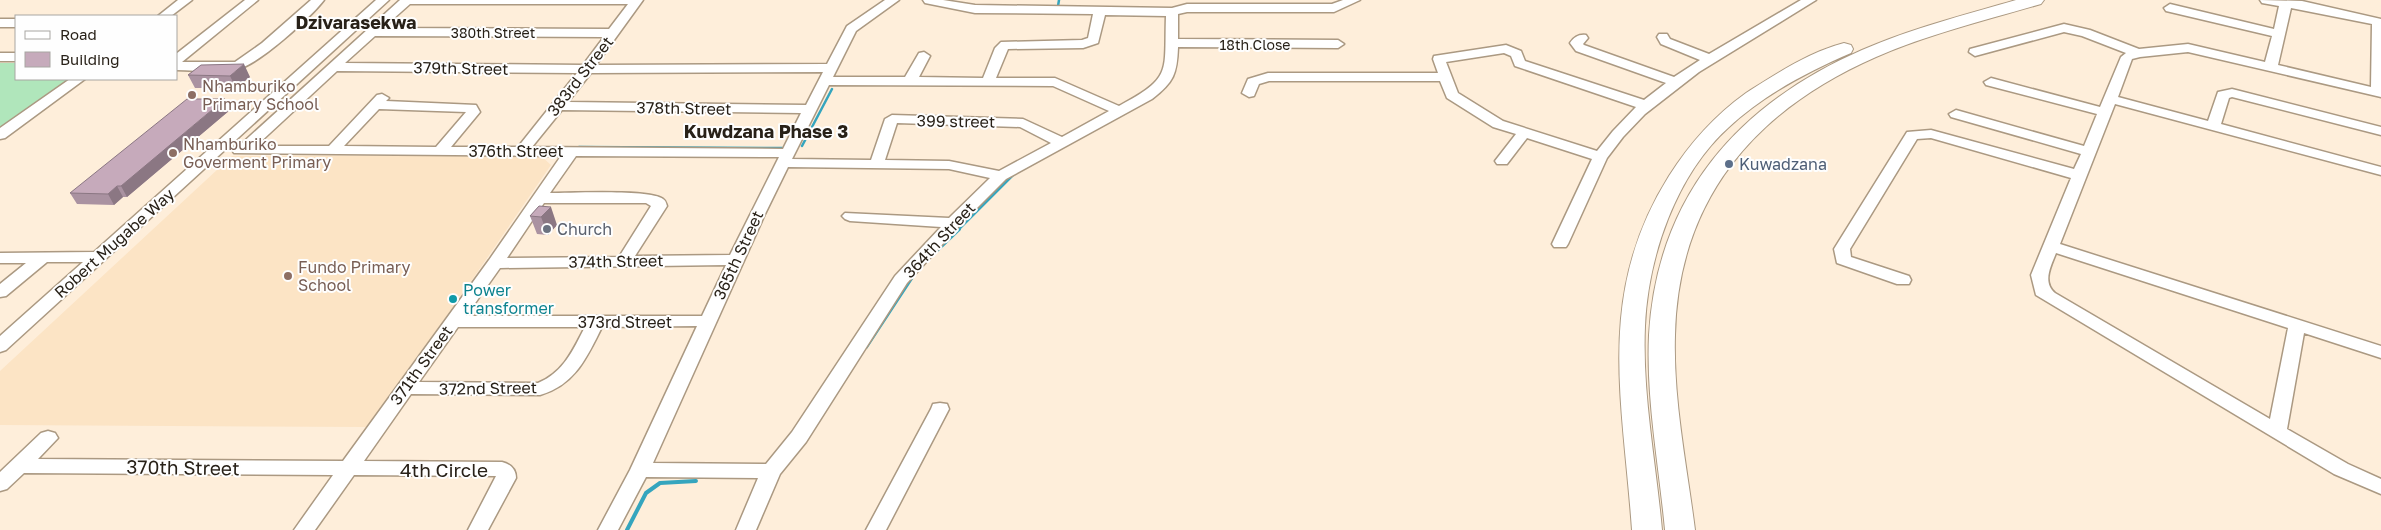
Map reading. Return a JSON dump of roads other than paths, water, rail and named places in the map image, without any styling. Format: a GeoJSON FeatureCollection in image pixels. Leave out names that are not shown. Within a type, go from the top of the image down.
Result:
{"type":"FeatureCollection","features":[{"type":"Feature","properties":{"kind":"highway"},"geometry":{"type":"LineString","coordinates":[[1647,530],[1632,354],[1636,292],[1643,252],[1654,221],[1689,162],[1721,123],[1764,91],[1791,74],[1830,54],[1866,40],[1995,0]]}},
{"type":"Feature","properties":{"kind":"highway"},"geometry":{"type":"LineString","coordinates":[[1680,530],[1666,420],[1662,357],[1664,309],[1667,281],[1682,230],[1704,184],[1724,156],[1748,130],[1802,88],[1848,63],[1895,43],[2035,0]]}},
{"type":"Feature","properties":{"kind":"street"},"geometry":{"type":"LineString","coordinates":[[165,15],[186,0]]}},
{"type":"Feature","properties":{"kind":"street"},"geometry":{"type":"LineString","coordinates":[[178,59],[252,0]]}},
{"type":"Feature","properties":{"kind":"street"},"geometry":{"type":"LineString","coordinates":[[178,66],[240,64],[253,56],[318,0]]}},
{"type":"Feature","properties":{"kind":"street","name":"Robert Mugabe Way"},"geometry":{"type":"LineString","coordinates":[[0,346],[383,0]]}},
{"type":"Feature","properties":{"kind":"street"},"geometry":{"type":"LineString","coordinates":[[243,150],[407,0],[637,0]]}},
{"type":"Feature","properties":{"kind":"street","name":"383rd Street"},"geometry":{"type":"LineString","coordinates":[[522,151],[587,69],[637,0]]}},
{"type":"Feature","properties":{"kind":"street","name":"365th Street"},"geometry":{"type":"LineString","coordinates":[[608,530],[640,470],[707,322],[851,29],[893,0]]}},
{"type":"Feature","properties":{"kind":"street"},"geometry":{"type":"LineString","coordinates":[[929,0],[957,8],[998,5],[1068,5],[1100,10],[1172,12],[1187,8],[1334,8],[1354,0]]}},
{"type":"Feature","properties":{"kind":"street"},"geometry":{"type":"LineString","coordinates":[[1560,244],[1600,157],[1626,125],[1674,82],[1810,0]]}},
{"type":"Feature","properties":{"kind":"street"},"geometry":{"type":"LineString","coordinates":[[2266,0],[2380,19],[2379,93],[2271,66],[2188,48],[2138,53],[2125,58],[2039,275],[2042,290],[2049,297],[2341,470],[2381,487]]}},
{"type":"Feature","properties":{"kind":"street"},"geometry":{"type":"LineString","coordinates":[[2271,66],[2286,4]]}},
{"type":"Feature","properties":{"kind":"street"},"geometry":{"type":"LineString","coordinates":[[2170,8],[2280,34]]}},
{"type":"Feature","properties":{"kind":"street"},"geometry":{"type":"LineString","coordinates":[[988,81],[1001,48],[1005,45],[1083,44],[1094,40],[1100,10]]}},
{"type":"Feature","properties":{"kind":"street","name":"364th Street"},"geometry":{"type":"LineString","coordinates":[[746,530],[771,471],[808,423],[901,280],[953,223],[1001,176],[1119,111],[1163,84],[1171,68],[1172,12]]}},
{"type":"Feature","properties":{"kind":"street"},"geometry":{"type":"LineString","coordinates":[[0,23],[15,23]]}},
{"type":"Feature","properties":{"kind":"street"},"geometry":{"type":"LineString","coordinates":[[1976,52],[2064,28],[2086,33],[2138,53]]}},
{"type":"Feature","properties":{"kind":"street","name":"380th Street"},"geometry":{"type":"LineString","coordinates":[[372,32],[613,33]]}},
{"type":"Feature","properties":{"kind":"street"},"geometry":{"type":"LineString","coordinates":[[1663,37],[1666,41],[1711,60]]}},
{"type":"Feature","properties":{"kind":"street"},"geometry":{"type":"LineString","coordinates":[[1582,38],[1576,43],[1580,48],[1674,82]]}},
{"type":"Feature","properties":{"kind":"street","name":"18th Close"},"geometry":{"type":"LineString","coordinates":[[1171,43],[1338,44]]}},
{"type":"Feature","properties":{"kind":"street"},"geometry":{"type":"LineString","coordinates":[[1600,157],[1498,124],[1452,95],[1439,59],[1506,49],[1516,54],[1520,63],[1647,106]]}},
{"type":"Feature","properties":{"kind":"street"},"geometry":{"type":"LineString","coordinates":[[910,81],[924,56]]}},
{"type":"Feature","properties":{"kind":"street"},"geometry":{"type":"LineString","coordinates":[[0,57],[15,57]]}},
{"type":"Feature","properties":{"kind":"street","name":"379th Street"},"geometry":{"type":"LineString","coordinates":[[335,67],[587,69]]}},
{"type":"Feature","properties":{"kind":"street"},"geometry":{"type":"LineString","coordinates":[[587,69],[829,74],[910,81],[1059,83],[1119,111]]}},
{"type":"Feature","properties":{"kind":"street"},"geometry":{"type":"LineString","coordinates":[[1248,93],[1253,82],[1268,77],[1446,77]]}},
{"type":"Feature","properties":{"kind":"street"},"geometry":{"type":"LineString","coordinates":[[0,135],[77,80]]}},
{"type":"Feature","properties":{"kind":"street"},"geometry":{"type":"LineString","coordinates":[[1991,82],[2213,126],[2381,171]]}},
{"type":"Feature","properties":{"kind":"street"},"geometry":{"type":"LineString","coordinates":[[2213,126],[2223,95],[2228,93],[2381,131]]}},
{"type":"Feature","properties":{"kind":"street"},"geometry":{"type":"LineString","coordinates":[[332,151],[380,100],[471,108],[473,112],[440,151]]}},
{"type":"Feature","properties":{"kind":"street","name":"378th Street"},"geometry":{"type":"LineString","coordinates":[[556,106],[812,109]]}},
{"type":"Feature","properties":{"kind":"street"},"geometry":{"type":"LineString","coordinates":[[1956,114],[2088,152]]}},
{"type":"Feature","properties":{"kind":"street","name":"399 street"},"geometry":{"type":"LineString","coordinates":[[877,163],[892,120],[1023,123],[1061,142]]}},
{"type":"Feature","properties":{"kind":"street"},"geometry":{"type":"LineString","coordinates":[[1502,160],[1524,133]]}},
{"type":"Feature","properties":{"kind":"street"},"geometry":{"type":"LineString","coordinates":[[1903,280],[1843,260],[1842,249],[1912,135],[1931,134],[2078,175]]}},
{"type":"Feature","properties":{"kind":"street","name":"376th Street"},"geometry":{"type":"LineString","coordinates":[[219,149],[572,151],[786,158],[961,166],[1001,176]]}},
{"type":"Feature","properties":{"kind":"street","name":"371th Street"},"geometry":{"type":"LineString","coordinates":[[304,530],[541,198],[572,151]]}},
{"type":"Feature","properties":{"kind":"street"},"geometry":{"type":"LineString","coordinates":[[541,198],[648,198],[658,202],[659,206],[624,260]]}},
{"type":"Feature","properties":{"kind":"street"},"geometry":{"type":"LineString","coordinates":[[850,216],[953,223]]}},
{"type":"Feature","properties":{"kind":"street"},"geometry":{"type":"LineString","coordinates":[[2051,246],[2381,352]]}},
{"type":"Feature","properties":{"kind":"street"},"geometry":{"type":"LineString","coordinates":[[0,258],[98,257]]}},
{"type":"Feature","properties":{"kind":"street"},"geometry":{"type":"LineString","coordinates":[[0,292],[42,258]]}},
{"type":"Feature","properties":{"kind":"street","name":"374th Street"},"geometry":{"type":"LineString","coordinates":[[495,263],[737,260]]}},
{"type":"Feature","properties":{"kind":"street","name":"373rd Street"},"geometry":{"type":"LineString","coordinates":[[453,322],[707,322]]}},
{"type":"Feature","properties":{"kind":"street","name":"372nd Street"},"geometry":{"type":"LineString","coordinates":[[404,388],[540,388],[552,385],[569,373],[596,322]]}},
{"type":"Feature","properties":{"kind":"street"},"geometry":{"type":"LineString","coordinates":[[2277,432],[2297,326]]}},
{"type":"Feature","properties":{"kind":"street"},"geometry":{"type":"LineString","coordinates":[[876,530],[940,409]]}},
{"type":"Feature","properties":{"kind":"street"},"geometry":{"type":"LineString","coordinates":[[0,484],[48,438]]}},
{"type":"Feature","properties":{"kind":"street","name":"370th Street"},"geometry":{"type":"LineString","coordinates":[[20,466],[346,469]]}},
{"type":"Feature","properties":{"kind":"street","name":"4th Circle"},"geometry":{"type":"LineString","coordinates":[[346,469],[502,469],[506,472],[506,478],[478,530]]}},
{"type":"Feature","properties":{"kind":"street"},"geometry":{"type":"LineString","coordinates":[[640,470],[771,471]]}},
{"type":"Feature","properties":{"kind":"waterway"},"geometry":{"type":"LineString","coordinates":[[1058,6],[1059,0]]}},
{"type":"Feature","properties":{"kind":"waterway"},"geometry":{"type":"LineString","coordinates":[[802,146],[832,89]]}},
{"type":"Feature","properties":{"kind":"waterway"},"geometry":{"type":"LineString","coordinates":[[579,147],[782,148]]}},
{"type":"Feature","properties":{"kind":"waterway"},"geometry":{"type":"LineString","coordinates":[[959,229],[1013,175]]}},
{"type":"Feature","properties":{"kind":"waterway"},"geometry":{"type":"LineString","coordinates":[[936,251],[959,229]]}},
{"type":"Feature","properties":{"kind":"waterway"},"geometry":{"type":"LineString","coordinates":[[866,347],[912,277]]}},
{"type":"Feature","properties":{"kind":"waterway"},"geometry":{"type":"LineString","coordinates":[[627,530],[646,493],[660,483],[696,481]]}},
{"type":"Feature","properties":{"kind":"place","name":"Nhamburiko Primary School"},"geometry":{"type":"Point","coordinates":[192,95]}},
{"type":"Feature","properties":{"kind":"place","name":"Nhamburiko Goverment Primary"},"geometry":{"type":"Point","coordinates":[173,153]}},
{"type":"Feature","properties":{"kind":"place","name":"Kuwadzana"},"geometry":{"type":"Point","coordinates":[1729,164]}},
{"type":"Feature","properties":{"kind":"place","name":"Church"},"geometry":{"type":"Point","coordinates":[547,229]}},
{"type":"Feature","properties":{"kind":"place","name":"Fundo Primary School"},"geometry":{"type":"Point","coordinates":[288,276]}},
{"type":"Feature","properties":{"kind":"place","name":"Power transformer"},"geometry":{"type":"Point","coordinates":[453,299]}},
{"type":"Feature","properties":{"kind":"district","name":"Dzivarasekwa"},"geometry":{"type":"Point","coordinates":[356,22]}},
{"type":"Feature","properties":{"kind":"district","name":"Kuwdzana Phase 3"},"geometry":{"type":"Point","coordinates":[766,131]}}]}
